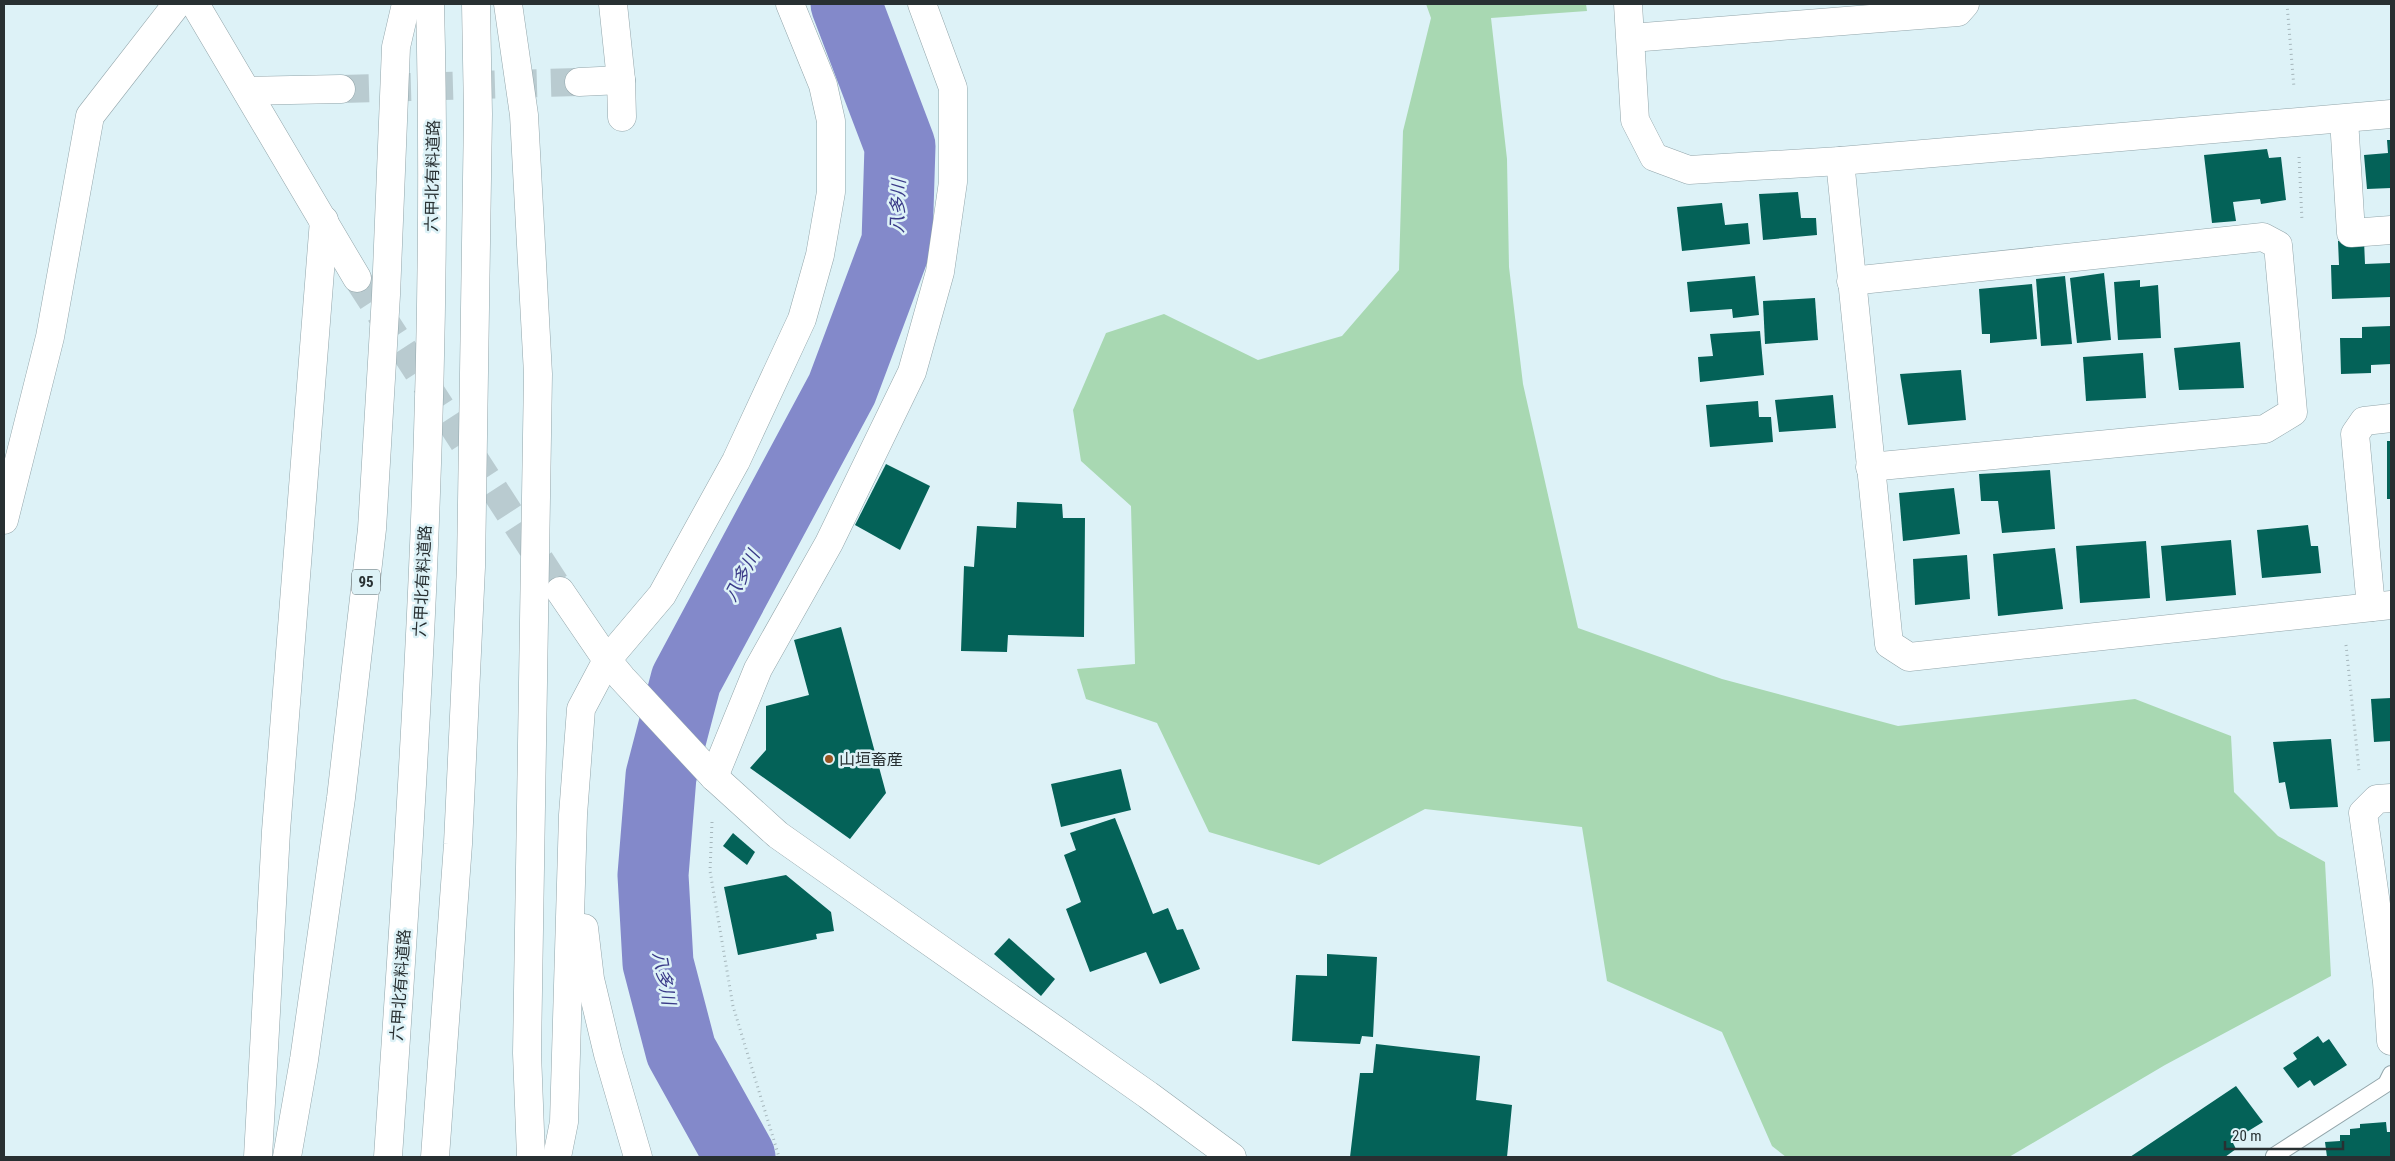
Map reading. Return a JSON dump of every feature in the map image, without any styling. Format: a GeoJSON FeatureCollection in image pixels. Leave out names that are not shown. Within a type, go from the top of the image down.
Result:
{"type":"FeatureCollection","features":[{"type":"Feature","properties":{"kind":"street"},"geometry":{"type":"LineString","coordinates":[[4,520],[50,337],[90,116],[177,4]]}},
{"type":"Feature","properties":{"kind":"street"},"geometry":{"type":"LineString","coordinates":[[196,4],[357,278]]}},
{"type":"Feature","properties":{"kind":"street","name":"95"},"geometry":{"type":"LineString","coordinates":[[287,1157],[304,1060],[341,798],[372,529],[386,295],[396,48],[406,4]]}},
{"type":"Feature","properties":{"kind":"street","name":"六甲北有料道路"},"geometry":{"type":"LineString","coordinates":[[388,1157],[409,843],[426,500],[434,147],[430,4]]}},
{"type":"Feature","properties":{"kind":"street"},"geometry":{"type":"LineString","coordinates":[[435,1157],[458,844],[471,567],[478,114],[476,4]]}},
{"type":"Feature","properties":{"kind":"street"},"geometry":{"type":"LineString","coordinates":[[508,4],[524,115],[538,374],[527,1053],[531,1157]]}},
{"type":"Feature","properties":{"kind":"street"},"geometry":{"type":"LineString","coordinates":[[613,4],[621,80],[622,118]]}},
{"type":"Feature","properties":{"kind":"street"},"geometry":{"type":"LineString","coordinates":[[557,1157],[564,1122],[573,815],[581,709],[614,669],[662,595],[736,461],[802,319],[818,264],[832,192],[832,121],[823,85],[790,4]]}},
{"type":"Feature","properties":{"kind":"street"},"geometry":{"type":"LineString","coordinates":[[719,782],[758,669],[829,543],[912,372],[940,272],[953,182],[953,88],[922,4]]}},
{"type":"Feature","properties":{"kind":"street"},"geometry":{"type":"LineString","coordinates":[[1628,4],[1635,120],[1654,157],[1688,170],[1840,161],[2391,114]]}},
{"type":"Feature","properties":{"kind":"street"},"geometry":{"type":"LineString","coordinates":[[1631,38],[1958,12],[1965,4]]}},
{"type":"Feature","properties":{"kind":"street"},"geometry":{"type":"LineString","coordinates":[[579,82],[621,80]]}},
{"type":"Feature","properties":{"kind":"street"},"geometry":{"type":"LineString","coordinates":[[247,91],[341,89]]}},
{"type":"Feature","properties":{"kind":"street"},"geometry":{"type":"LineString","coordinates":[[2344,119],[2351,233],[2391,230]]}},
{"type":"Feature","properties":{"kind":"street"},"geometry":{"type":"LineString","coordinates":[[1840,161],[1888,644],[1909,658],[2381,606],[2355,434],[2364,421],[2391,418]]}},
{"type":"Feature","properties":{"kind":"street"},"geometry":{"type":"LineString","coordinates":[[258,1157],[276,831],[324,220]]}},
{"type":"Feature","properties":{"kind":"street"},"geometry":{"type":"LineString","coordinates":[[1851,281],[2263,237],[2278,245],[2293,412],[2265,429],[1870,466]]}},
{"type":"Feature","properties":{"kind":"street"},"geometry":{"type":"LineString","coordinates":[[560,591],[614,669],[719,782],[778,835],[1148,1095],[1232,1157]]}},
{"type":"Feature","properties":{"kind":"street"},"geometry":{"type":"LineString","coordinates":[[2391,798],[2377,799],[2363,813],[2389,982],[2391,1041]]}},
{"type":"Feature","properties":{"kind":"street"},"geometry":{"type":"LineString","coordinates":[[573,837],[590,979],[608,1054],[638,1157]]}},
{"type":"Feature","properties":{"kind":"lane"},"geometry":{"type":"LineString","coordinates":[[2274,1156],[2386,1084],[2391,1074]]}},
{"type":"Feature","properties":{"kind":"path"},"geometry":{"type":"LineString","coordinates":[[719,782],[713,814],[710,871],[733,1006],[779,1157]]}},
{"type":"Feature","properties":{"kind":"green space"},"geometry":{"type":"Polygon","coordinates":[[[1426,4],[1586,4],[1587,11],[1491,18],[1507,159],[1509,267],[1523,384],[1578,628],[1722,679],[1898,726],[2135,699],[2231,736],[2234,792],[2278,836],[2325,862],[2331,976],[2165,1065],[2009,1157],[1786,1157],[1772,1146],[1722,1032],[1607,981],[1582,827],[1425,809],[1319,865],[1209,832],[1157,723],[1086,699],[1077,669],[1135,664],[1131,506],[1081,461],[1073,410],[1106,333],[1164,314],[1258,360],[1342,336],[1399,270],[1403,131],[1431,18],[1426,4]]]}},
{"type":"Feature","properties":{"kind":"building"},"geometry":{"type":"Polygon","coordinates":[[[2387,140],[2391,140],[2391,188],[2367,189],[2364,155],[2388,153],[2387,140]]]}},
{"type":"Feature","properties":{"kind":"building"},"geometry":{"type":"Polygon","coordinates":[[[2267,149],[2269,158],[2281,157],[2286,200],[2261,204],[2260,199],[2233,202],[2236,221],[2212,223],[2204,155],[2267,149]]]}},
{"type":"Feature","properties":{"kind":"building"},"geometry":{"type":"Polygon","coordinates":[[[1798,192],[1801,218],[1816,218],[1817,235],[1763,240],[1759,194],[1798,192]]]}},
{"type":"Feature","properties":{"kind":"building"},"geometry":{"type":"Polygon","coordinates":[[[1722,203],[1725,225],[1748,223],[1750,244],[1682,251],[1677,207],[1722,203]]]}},
{"type":"Feature","properties":{"kind":"building"},"geometry":{"type":"Polygon","coordinates":[[[2364,240],[2365,264],[2391,263],[2391,297],[2332,299],[2331,265],[2339,265],[2338,241],[2364,240]]]}},
{"type":"Feature","properties":{"kind":"building"},"geometry":{"type":"Polygon","coordinates":[[[2104,273],[2111,340],[2077,343],[2070,278],[2104,273]]]}},
{"type":"Feature","properties":{"kind":"building"},"geometry":{"type":"Polygon","coordinates":[[[1755,276],[1759,315],[1733,318],[1732,309],[1690,312],[1687,282],[1755,276]]]}},
{"type":"Feature","properties":{"kind":"building"},"geometry":{"type":"Polygon","coordinates":[[[2065,276],[2072,344],[2041,346],[2036,279],[2065,276]]]}},
{"type":"Feature","properties":{"kind":"building"},"geometry":{"type":"Polygon","coordinates":[[[2140,280],[2140,287],[2158,285],[2161,338],[2118,340],[2114,282],[2140,280]]]}},
{"type":"Feature","properties":{"kind":"building"},"geometry":{"type":"Polygon","coordinates":[[[2032,284],[2037,339],[1990,343],[1990,334],[1982,334],[1979,289],[2032,284]]]}},
{"type":"Feature","properties":{"kind":"building"},"geometry":{"type":"Polygon","coordinates":[[[1815,298],[1818,340],[1765,344],[1763,301],[1815,298]]]}},
{"type":"Feature","properties":{"kind":"building"},"geometry":{"type":"Polygon","coordinates":[[[2391,326],[2391,364],[2371,365],[2371,373],[2341,374],[2340,338],[2362,338],[2362,327],[2391,326]]]}},
{"type":"Feature","properties":{"kind":"building"},"geometry":{"type":"Polygon","coordinates":[[[1760,331],[1764,375],[1700,382],[1698,357],[1713,356],[1710,334],[1760,331]]]}},
{"type":"Feature","properties":{"kind":"building"},"geometry":{"type":"Polygon","coordinates":[[[2240,342],[2244,388],[2179,390],[2174,348],[2240,342]]]}},
{"type":"Feature","properties":{"kind":"building"},"geometry":{"type":"Polygon","coordinates":[[[2143,353],[2146,398],[2086,401],[2083,357],[2143,353]]]}},
{"type":"Feature","properties":{"kind":"building"},"geometry":{"type":"Polygon","coordinates":[[[1961,370],[1966,420],[1908,425],[1900,374],[1961,370]]]}},
{"type":"Feature","properties":{"kind":"building"},"geometry":{"type":"Polygon","coordinates":[[[1833,395],[1836,428],[1779,432],[1775,400],[1833,395]]]}},
{"type":"Feature","properties":{"kind":"building"},"geometry":{"type":"Polygon","coordinates":[[[1758,401],[1759,417],[1771,417],[1773,442],[1710,447],[1706,405],[1758,401]]]}},
{"type":"Feature","properties":{"kind":"building"},"geometry":{"type":"Polygon","coordinates":[[[2387,441],[2391,441],[2391,499],[2387,499],[2387,441]]]}},
{"type":"Feature","properties":{"kind":"building"},"geometry":{"type":"Polygon","coordinates":[[[886,464],[930,486],[900,550],[855,525],[886,464]]]}},
{"type":"Feature","properties":{"kind":"building"},"geometry":{"type":"Polygon","coordinates":[[[2050,470],[2055,529],[2002,533],[1998,501],[1981,501],[1979,474],[2050,470]]]}},
{"type":"Feature","properties":{"kind":"building"},"geometry":{"type":"Polygon","coordinates":[[[1954,488],[1960,534],[1903,541],[1899,493],[1954,488]]]}},
{"type":"Feature","properties":{"kind":"building"},"geometry":{"type":"Polygon","coordinates":[[[1017,502],[1062,504],[1063,518],[1085,518],[1084,637],[1008,635],[1007,652],[961,651],[964,566],[974,567],[977,526],[1016,528],[1017,502]]]}},
{"type":"Feature","properties":{"kind":"building"},"geometry":{"type":"Polygon","coordinates":[[[2308,525],[2311,546],[2318,546],[2321,573],[2262,578],[2257,530],[2308,525]]]}},
{"type":"Feature","properties":{"kind":"building"},"geometry":{"type":"Polygon","coordinates":[[[2231,540],[2236,595],[2166,601],[2161,546],[2231,540]]]}},
{"type":"Feature","properties":{"kind":"building"},"geometry":{"type":"Polygon","coordinates":[[[2146,541],[2150,598],[2080,603],[2076,546],[2146,541]]]}},
{"type":"Feature","properties":{"kind":"building"},"geometry":{"type":"Polygon","coordinates":[[[2055,548],[2063,609],[1998,616],[1993,554],[2055,548]]]}},
{"type":"Feature","properties":{"kind":"building"},"geometry":{"type":"Polygon","coordinates":[[[1967,555],[1970,599],[1915,605],[1913,559],[1967,555]]]}},
{"type":"Feature","properties":{"kind":"building"},"geometry":{"type":"Polygon","coordinates":[[[841,627],[886,793],[850,839],[750,768],[766,750],[766,706],[809,695],[794,640],[841,627]]]}},
{"type":"Feature","properties":{"kind":"building"},"geometry":{"type":"Polygon","coordinates":[[[2391,698],[2391,741],[2374,742],[2371,699],[2391,698]]]}},
{"type":"Feature","properties":{"kind":"building"},"geometry":{"type":"Polygon","coordinates":[[[2331,739],[2338,807],[2290,809],[2285,782],[2279,783],[2273,742],[2331,739]]]}},
{"type":"Feature","properties":{"kind":"building"},"geometry":{"type":"Polygon","coordinates":[[[1121,769],[1131,810],[1061,827],[1051,784],[1121,769]]]}},
{"type":"Feature","properties":{"kind":"building"},"geometry":{"type":"Polygon","coordinates":[[[1115,818],[1153,914],[1168,908],[1177,930],[1183,929],[1200,969],[1160,984],[1146,952],[1090,972],[1066,909],[1081,902],[1064,855],[1076,850],[1070,833],[1115,818]]]}},
{"type":"Feature","properties":{"kind":"building"},"geometry":{"type":"Polygon","coordinates":[[[733,833],[755,852],[747,865],[723,846],[733,833]]]}},
{"type":"Feature","properties":{"kind":"building"},"geometry":{"type":"Polygon","coordinates":[[[786,875],[831,912],[834,931],[816,934],[817,939],[738,955],[724,887],[786,875]]]}},
{"type":"Feature","properties":{"kind":"building"},"geometry":{"type":"Polygon","coordinates":[[[1009,938],[1055,979],[1041,996],[994,954],[1009,938]]]}},
{"type":"Feature","properties":{"kind":"building"},"geometry":{"type":"Polygon","coordinates":[[[1327,954],[1377,957],[1373,1037],[1362,1036],[1360,1044],[1292,1041],[1296,975],[1327,976],[1327,954]]]}},
{"type":"Feature","properties":{"kind":"building"},"geometry":{"type":"Polygon","coordinates":[[[2318,1036],[2323,1043],[2329,1039],[2347,1065],[2314,1086],[2310,1080],[2298,1088],[2283,1068],[2297,1059],[2293,1053],[2318,1036]]]}},
{"type":"Feature","properties":{"kind":"building"},"geometry":{"type":"Polygon","coordinates":[[[1376,1044],[1480,1056],[1476,1100],[1512,1105],[1507,1157],[1350,1157],[1360,1073],[1373,1073],[1376,1044]]]}},
{"type":"Feature","properties":{"kind":"building"},"geometry":{"type":"Polygon","coordinates":[[[2236,1086],[2263,1122],[2232,1141],[2236,1149],[2225,1157],[2130,1157],[2236,1086]]]}},
{"type":"Feature","properties":{"kind":"building"},"geometry":{"type":"Polygon","coordinates":[[[2386,1122],[2387,1132],[2391,1132],[2391,1157],[2327,1157],[2325,1142],[2340,1141],[2340,1135],[2350,1135],[2350,1129],[2360,1128],[2360,1124],[2386,1122]]]}},
{"type":"Feature","properties":{"kind":"waterway","name":"八多川"},"geometry":{"type":"LineString","coordinates":[[740,1157],[681,1051],[658,963],[653,875],[661,776],[686,680],[842,389],[897,242],[900,146],[846,4]]}},
{"type":"Feature","properties":{"kind":"tunnel"},"geometry":{"type":"LineString","coordinates":[[341,89],[579,82]]}},
{"type":"Feature","properties":{"kind":"tunnel"},"geometry":{"type":"LineString","coordinates":[[357,278],[560,591]]}},
{"type":"Feature","properties":{"kind":"place","name":"山垣畜産"},"geometry":{"type":"Point","coordinates":[829,759]}}]}
